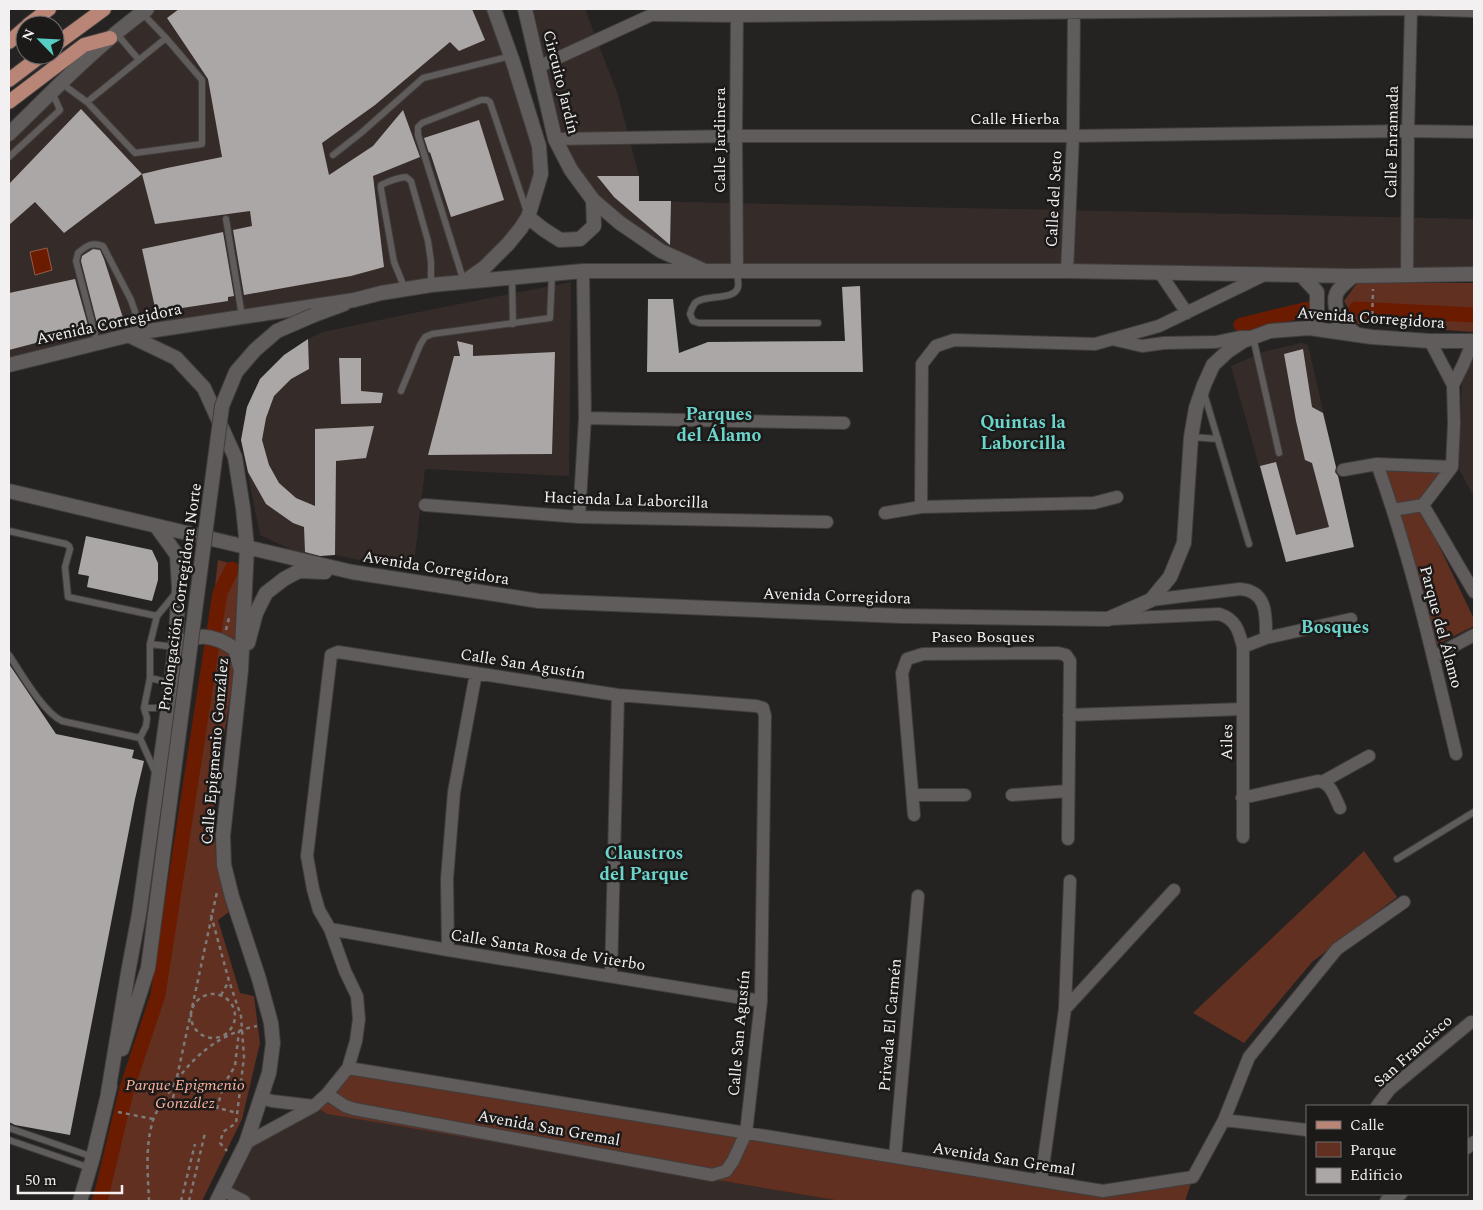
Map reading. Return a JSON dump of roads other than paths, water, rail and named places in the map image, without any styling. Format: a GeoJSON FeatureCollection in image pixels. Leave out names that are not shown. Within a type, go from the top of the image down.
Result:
{"type":"FeatureCollection","features":[{"type":"Feature","properties":{"kind":"main road"},"geometry":{"type":"LineString","coordinates":[[65,38],[104,9]]}},
{"type":"Feature","properties":{"kind":"main road"},"geometry":{"type":"LineString","coordinates":[[464,282],[485,267],[521,228],[528,217],[540,174],[538,146],[512,59],[494,9]]}},
{"type":"Feature","properties":{"kind":"main road","name":"Circuito Jardín"},"geometry":{"type":"LineString","coordinates":[[525,9],[555,139],[571,170],[593,200],[620,223],[661,251],[705,272]]}},
{"type":"Feature","properties":{"kind":"main road"},"geometry":{"type":"LineString","coordinates":[[9,134],[56,87],[144,11]]}},
{"type":"Feature","properties":{"kind":"main road"},"geometry":{"type":"LineString","coordinates":[[9,102],[84,45],[113,36]]}},
{"type":"Feature","properties":{"kind":"main road"},"geometry":{"type":"LineString","coordinates":[[9,80],[29,65]]}},
{"type":"Feature","properties":{"kind":"main road"},"geometry":{"type":"LineString","coordinates":[[528,217],[560,240],[580,239],[594,226],[593,200]]}},
{"type":"Feature","properties":{"kind":"main road","name":"Avenida Corregidora"},"geometry":{"type":"LineString","coordinates":[[10,366],[97,342],[142,332],[354,300],[431,285],[584,270],[705,272],[1067,271],[1262,276],[1474,274]]}},
{"type":"Feature","properties":{"kind":"main road"},"geometry":{"type":"LineString","coordinates":[[1302,276],[1317,292],[1317,318],[1309,328]]}},
{"type":"Feature","properties":{"kind":"main road"},"geometry":{"type":"LineString","coordinates":[[1353,276],[1339,287],[1335,298],[1338,321],[1357,335]]}},
{"type":"Feature","properties":{"kind":"main road","name":"Prolongación Corregidora Norte"},"geometry":{"type":"LineString","coordinates":[[108,1093],[148,968],[222,406],[236,372],[255,350],[277,331],[354,300]]}},
{"type":"Feature","properties":{"kind":"main road","name":"Avenida Corregidora"},"geometry":{"type":"LineString","coordinates":[[11,490],[352,572],[539,601],[902,616],[1108,619],[1151,600],[1170,577],[1184,543],[1191,437],[1196,408],[1213,365],[1228,351],[1243,341],[1270,331],[1309,328],[1357,335],[1430,341],[1474,341]]}},
{"type":"Feature","properties":{"kind":"main road","name":"Calle Epigmenio González"},"geometry":{"type":"LineString","coordinates":[[128,335],[176,358],[204,388],[235,457],[243,508],[247,548],[241,670],[223,836],[224,865],[232,897],[260,978],[271,1023],[273,1043],[269,1074],[262,1098],[246,1143],[219,1196]]}},
{"type":"Feature","properties":{"kind":"main road"},"geometry":{"type":"LineString","coordinates":[[80,1201],[108,1093],[139,914],[171,684],[179,589],[177,554],[156,526]]}},
{"type":"Feature","properties":{"kind":"main road"},"geometry":{"type":"LineString","coordinates":[[241,670],[256,614],[266,593],[284,579],[299,571],[352,572]]}},
{"type":"Feature","properties":{"kind":"main road"},"geometry":{"type":"LineString","coordinates":[[174,647],[186,639],[200,636],[223,641],[235,648],[241,670]]}},
{"type":"Feature","properties":{"kind":"street"},"geometry":{"type":"LineString","coordinates":[[538,67],[659,12],[1406,9]]}},
{"type":"Feature","properties":{"kind":"street"},"geometry":{"type":"LineString","coordinates":[[1412,9],[1474,11]]}},
{"type":"Feature","properties":{"kind":"street","name":"Calle Enramada"},"geometry":{"type":"LineString","coordinates":[[1407,276],[1408,131],[1412,9]]}},
{"type":"Feature","properties":{"kind":"street","name":"Calle del Seto"},"geometry":{"type":"LineString","coordinates":[[1067,271],[1073,136],[1074,11]]}},
{"type":"Feature","properties":{"kind":"street","name":"Calle Jardinera"},"geometry":{"type":"LineString","coordinates":[[737,13],[737,272]]}},
{"type":"Feature","properties":{"kind":"street","name":"Calle Hierba"},"geometry":{"type":"LineString","coordinates":[[555,139],[736,136],[1073,136],[1408,131],[1474,132]]}},
{"type":"Feature","properties":{"kind":"street"},"geometry":{"type":"LineString","coordinates":[[578,517],[586,418],[584,270]]}},
{"type":"Feature","properties":{"kind":"street"},"geometry":{"type":"LineString","coordinates":[[1160,273],[1187,312]]}},
{"type":"Feature","properties":{"kind":"street"},"geometry":{"type":"LineString","coordinates":[[921,507],[922,364],[936,346],[954,340],[1095,344],[1159,326],[1262,276]]}},
{"type":"Feature","properties":{"kind":"street"},"geometry":{"type":"LineString","coordinates":[[1114,339],[1142,346],[1164,343],[1216,342],[1240,337],[1253,337]]}},
{"type":"Feature","properties":{"kind":"street"},"geometry":{"type":"LineString","coordinates":[[1393,510],[1424,506],[1452,467],[1453,385],[1430,341]]}},
{"type":"Feature","properties":{"kind":"street"},"geometry":{"type":"LineString","coordinates":[[1453,385],[1474,341]]}},
{"type":"Feature","properties":{"kind":"street"},"geometry":{"type":"LineString","coordinates":[[586,418],[844,423]]}},
{"type":"Feature","properties":{"kind":"street"},"geometry":{"type":"LineString","coordinates":[[1343,470],[1377,464],[1452,467]]}},
{"type":"Feature","properties":{"kind":"street","name":"Parque del Álamo"},"geometry":{"type":"LineString","coordinates":[[1377,464],[1393,510],[1433,657],[1456,754]]}},
{"type":"Feature","properties":{"kind":"street"},"geometry":{"type":"LineString","coordinates":[[885,513],[921,507],[1094,503],[1117,497]]}},
{"type":"Feature","properties":{"kind":"street","name":"Hacienda La Laborcilla"},"geometry":{"type":"LineString","coordinates":[[425,505],[578,517],[827,522]]}},
{"type":"Feature","properties":{"kind":"street","name":"Parque del Álamo"},"geometry":{"type":"LineString","coordinates":[[1424,506],[1474,592]]}},
{"type":"Feature","properties":{"kind":"street"},"geometry":{"type":"LineString","coordinates":[[1151,600],[1240,589],[1249,590],[1257,594],[1263,603],[1266,615],[1266,638]]}},
{"type":"Feature","properties":{"kind":"street"},"geometry":{"type":"LineString","coordinates":[[1173,616],[1177,597]]}},
{"type":"Feature","properties":{"kind":"street","name":"Ailes"},"geometry":{"type":"LineString","coordinates":[[1108,619],[1219,614],[1227,616],[1233,621],[1243,647],[1243,837]]}},
{"type":"Feature","properties":{"kind":"street"},"geometry":{"type":"LineString","coordinates":[[1243,647],[1266,638],[1351,619]]}},
{"type":"Feature","properties":{"kind":"street"},"geometry":{"type":"LineString","coordinates":[[1433,657],[1474,635]]}},
{"type":"Feature","properties":{"kind":"street","name":"Calle San Agustín"},"geometry":{"type":"LineString","coordinates":[[246,1143],[314,1106],[327,1094],[348,1068],[356,1041],[359,1019],[357,996],[345,972],[330,929],[319,910],[307,856],[331,655],[338,652],[618,695],[763,708],[765,716],[761,1001],[746,1133]]}},
{"type":"Feature","properties":{"kind":"street","name":"Paseo Bosques"},"geometry":{"type":"LineString","coordinates":[[914,815],[902,673],[907,659],[923,654],[1058,653],[1066,655],[1070,662],[1068,839]]}},
{"type":"Feature","properties":{"kind":"street"},"geometry":{"type":"LineString","coordinates":[[448,950],[447,879],[454,792],[476,673]]}},
{"type":"Feature","properties":{"kind":"street"},"geometry":{"type":"LineString","coordinates":[[611,976],[618,695]]}},
{"type":"Feature","properties":{"kind":"street"},"geometry":{"type":"LineString","coordinates":[[1069,715],[1243,709]]}},
{"type":"Feature","properties":{"kind":"street"},"geometry":{"type":"LineString","coordinates":[[1324,781],[1369,756]]}},
{"type":"Feature","properties":{"kind":"street"},"geometry":{"type":"LineString","coordinates":[[1242,798],[1318,780],[1324,781],[1328,785],[1340,808]]}},
{"type":"Feature","properties":{"kind":"street"},"geometry":{"type":"LineString","coordinates":[[1012,795],[1068,792]]}},
{"type":"Feature","properties":{"kind":"street"},"geometry":{"type":"LineString","coordinates":[[912,795],[965,795]]}},
{"type":"Feature","properties":{"kind":"street"},"geometry":{"type":"LineString","coordinates":[[1041,1181],[1065,1009],[1070,881]]}},
{"type":"Feature","properties":{"kind":"street"},"geometry":{"type":"LineString","coordinates":[[1065,1009],[1174,890]]}},
{"type":"Feature","properties":{"kind":"street","name":"Privada El Carmén"},"geometry":{"type":"LineString","coordinates":[[895,1157],[918,896]]}},
{"type":"Feature","properties":{"kind":"street"},"geometry":{"type":"LineString","coordinates":[[1306,1130],[1224,1120],[1249,1057],[1337,949],[1404,902]]}},
{"type":"Feature","properties":{"kind":"street","name":"Calle Santa Rosa de Viterbo"},"geometry":{"type":"LineString","coordinates":[[330,929],[761,1001]]}},
{"type":"Feature","properties":{"kind":"street","name":"San Francisco"},"geometry":{"type":"LineString","coordinates":[[1378,1105],[1390,1089],[1471,1022]]}},
{"type":"Feature","properties":{"kind":"street","name":"Avenida San Gremal"},"geometry":{"type":"LineString","coordinates":[[348,1068],[1103,1191],[1193,1176],[1224,1120]]}},
{"type":"Feature","properties":{"kind":"street","name":"Avenida San Gremal"},"geometry":{"type":"LineString","coordinates":[[327,1094],[345,1106],[354,1109],[712,1175],[726,1172],[733,1162],[746,1133]]}},
{"type":"Feature","properties":{"kind":"street"},"geometry":{"type":"LineString","coordinates":[[262,1098],[314,1106]]}},
{"type":"Feature","properties":{"kind":"street"},"geometry":{"type":"LineString","coordinates":[[1386,1201],[1399,1195]]}},
{"type":"Feature","properties":{"kind":"street"},"geometry":{"type":"LineString","coordinates":[[219,1196],[244,1201]]}},
{"type":"Feature","properties":{"kind":"lane"},"geometry":{"type":"LineString","coordinates":[[56,87],[87,102],[135,153],[202,144],[202,80],[144,11]]}},
{"type":"Feature","properties":{"kind":"lane"},"geometry":{"type":"LineString","coordinates":[[113,36],[139,60]]}},
{"type":"Feature","properties":{"kind":"lane"},"geometry":{"type":"LineString","coordinates":[[87,102],[166,38]]}},
{"type":"Feature","properties":{"kind":"lane"},"geometry":{"type":"LineString","coordinates":[[333,155],[423,78],[512,59]]}},
{"type":"Feature","properties":{"kind":"lane"},"geometry":{"type":"LineString","coordinates":[[9,157],[60,110],[56,87]]}},
{"type":"Feature","properties":{"kind":"lane"},"geometry":{"type":"LineString","coordinates":[[386,99],[391,106]]}},
{"type":"Feature","properties":{"kind":"lane"},"geometry":{"type":"LineString","coordinates":[[464,282],[418,134],[418,127],[422,123],[481,100],[490,102],[528,217]]}},
{"type":"Feature","properties":{"kind":"lane"},"geometry":{"type":"LineString","coordinates":[[405,289],[394,262],[381,189],[384,183],[402,178],[411,181],[428,241],[431,262],[431,285]]}},
{"type":"Feature","properties":{"kind":"lane"},"geometry":{"type":"LineString","coordinates":[[226,218],[242,318]]}},
{"type":"Feature","properties":{"kind":"lane"},"geometry":{"type":"LineString","coordinates":[[97,342],[76,261],[78,253],[89,244],[103,246],[131,300],[142,332]]}},
{"type":"Feature","properties":{"kind":"lane"},"geometry":{"type":"LineString","coordinates":[[737,272],[738,288],[735,293],[700,300],[694,304],[690,314],[693,320],[699,323],[818,323]]}},
{"type":"Feature","properties":{"kind":"lane"},"geometry":{"type":"LineString","coordinates":[[401,391],[425,337],[432,334],[550,318],[552,274]]}},
{"type":"Feature","properties":{"kind":"lane"},"geometry":{"type":"LineString","coordinates":[[512,277],[513,324]]}},
{"type":"Feature","properties":{"kind":"lane"},"geometry":{"type":"LineString","coordinates":[[1253,337],[1278,453]]}},
{"type":"Feature","properties":{"kind":"lane"},"geometry":{"type":"LineString","coordinates":[[1203,389],[1249,544]]}},
{"type":"Feature","properties":{"kind":"lane"},"geometry":{"type":"LineString","coordinates":[[1191,437],[1218,439]]}},
{"type":"Feature","properties":{"kind":"lane"},"geometry":{"type":"LineString","coordinates":[[9,531],[69,546],[66,567],[68,597],[157,616]]}},
{"type":"Feature","properties":{"kind":"lane"},"geometry":{"type":"LineString","coordinates":[[140,738],[146,726],[144,708],[150,678],[150,644],[157,616],[179,589]]}},
{"type":"Feature","properties":{"kind":"lane"},"geometry":{"type":"LineString","coordinates":[[150,644],[174,647]]}},
{"type":"Feature","properties":{"kind":"lane"},"geometry":{"type":"LineString","coordinates":[[9,656],[44,707],[55,717],[62,721],[140,738]]}},
{"type":"Feature","properties":{"kind":"lane"},"geometry":{"type":"LineString","coordinates":[[150,678],[171,684]]}},
{"type":"Feature","properties":{"kind":"lane"},"geometry":{"type":"LineString","coordinates":[[144,708],[168,708]]}},
{"type":"Feature","properties":{"kind":"lane"},"geometry":{"type":"LineString","coordinates":[[140,738],[158,779]]}},
{"type":"Feature","properties":{"kind":"lane"},"geometry":{"type":"LineString","coordinates":[[1397,859],[1474,812]]}},
{"type":"Feature","properties":{"kind":"lane"},"geometry":{"type":"LineString","coordinates":[[9,1128],[91,1163]]}},
{"type":"Feature","properties":{"kind":"lane"},"geometry":{"type":"LineString","coordinates":[[9,1140],[91,1163]]}},
{"type":"Feature","properties":{"kind":"waterway"},"geometry":{"type":"LineString","coordinates":[[1241,325],[1308,309]]}},
{"type":"Feature","properties":{"kind":"waterway"},"geometry":{"type":"LineString","coordinates":[[1356,309],[1474,315]]}},
{"type":"Feature","properties":{"kind":"waterway"},"geometry":{"type":"LineString","coordinates":[[100,1201],[127,1088],[158,995],[220,593],[232,569]]}},
{"type":"Feature","properties":{"kind":"district","name":"Parques del Álamo"},"geometry":{"type":"Point","coordinates":[719,424]}},
{"type":"Feature","properties":{"kind":"district","name":"Quintas la Laborcilla"},"geometry":{"type":"Point","coordinates":[1023,432]}},
{"type":"Feature","properties":{"kind":"district","name":"Bosques"},"geometry":{"type":"Point","coordinates":[1335,627]}},
{"type":"Feature","properties":{"kind":"district","name":"Claustros del Parque"},"geometry":{"type":"Point","coordinates":[644,863]}},
{"type":"Feature","properties":{"kind":"park label","name":"Parque Epigmenio González"},"geometry":{"type":"Point","coordinates":[185,1094]}}]}
